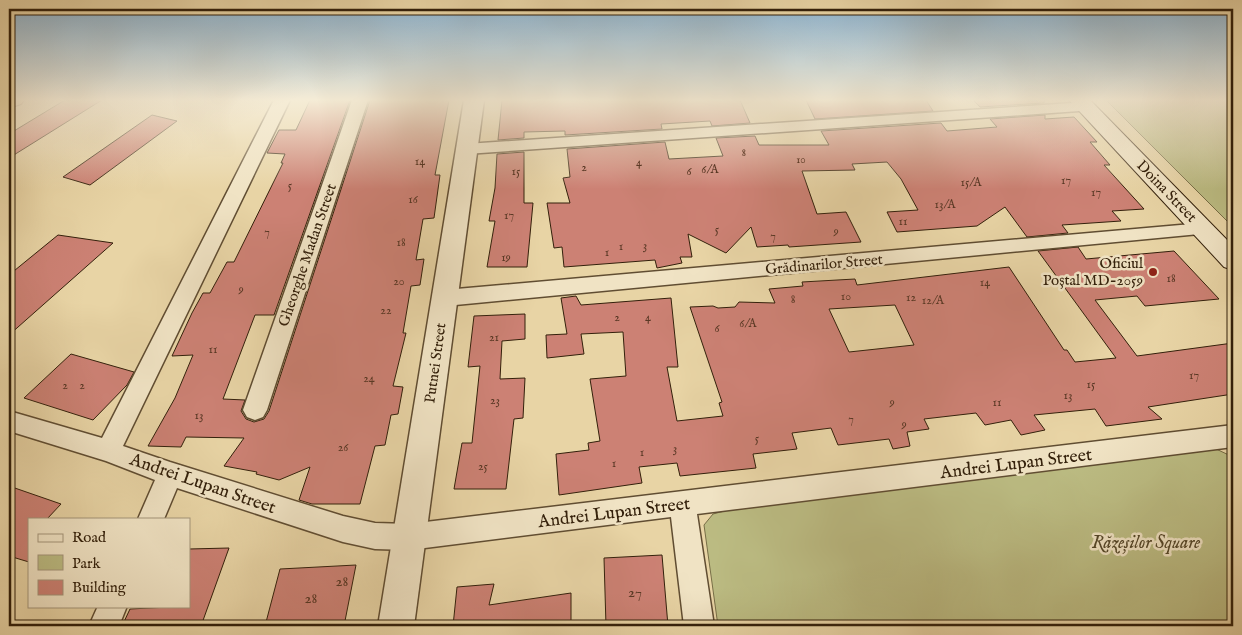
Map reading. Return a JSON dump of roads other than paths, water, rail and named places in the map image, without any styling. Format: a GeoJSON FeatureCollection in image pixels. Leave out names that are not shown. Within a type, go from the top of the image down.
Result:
{"type":"FeatureCollection","features":[{"type":"Feature","properties":{"kind":"main road","name":"Doina Street"},"geometry":{"type":"LineString","coordinates":[[1107,130],[1233,261]]}},
{"type":"Feature","properties":{"kind":"street"},"geometry":{"type":"LineString","coordinates":[[108,451],[267,130]]}},
{"type":"Feature","properties":{"kind":"street","name":"Gheorghe Madan Street"},"geometry":{"type":"LineString","coordinates":[[255,410],[350,130]]}},
{"type":"Feature","properties":{"kind":"street","name":"Putnei Street"},"geometry":{"type":"LineString","coordinates":[[396,626],[469,130]]}},
{"type":"Feature","properties":{"kind":"street"},"geometry":{"type":"LineString","coordinates":[[466,149],[732,130]]}},
{"type":"Feature","properties":{"kind":"street","name":"Grădinarilor Street"},"geometry":{"type":"LineString","coordinates":[[445,298],[1202,229]]}},
{"type":"Feature","properties":{"kind":"street","name":"Andrei Lupan Street"},"geometry":{"type":"LineString","coordinates":[[9,421],[108,451],[170,474],[343,529],[375,536],[409,537],[1233,436]]}},
{"type":"Feature","properties":{"kind":"street"},"geometry":{"type":"LineString","coordinates":[[151,518],[170,474]]}},
{"type":"Feature","properties":{"kind":"street"},"geometry":{"type":"LineString","coordinates":[[682,504],[699,626]]}},
{"type":"Feature","properties":{"kind":"street"},"geometry":{"type":"LineString","coordinates":[[104,626],[112,608]]}},
{"type":"Feature","properties":{"kind":"place","name":"Oficiul Poștal MD-2059"},"geometry":{"type":"Point","coordinates":[1153,272]}},
{"type":"Feature","properties":{"kind":"park label","name":"Răzeșilor Square"},"geometry":{"type":"Point","coordinates":[1146,542]}}]}
